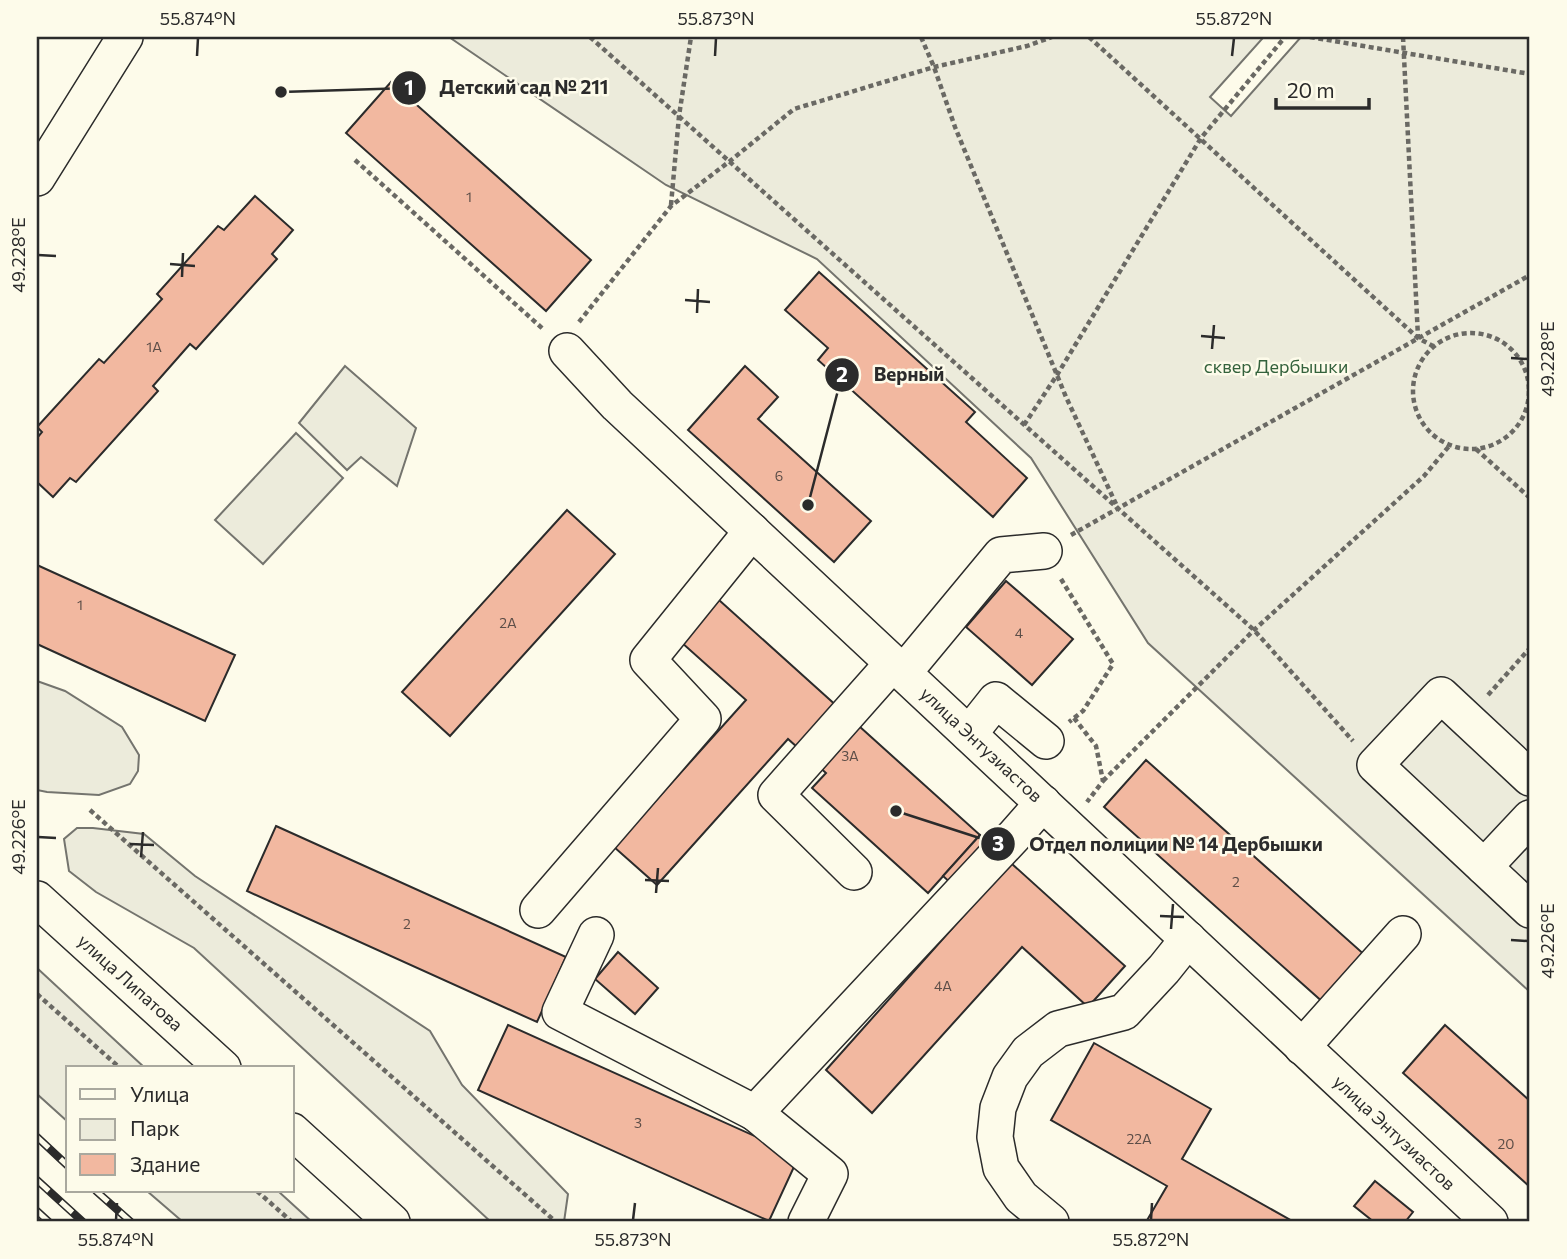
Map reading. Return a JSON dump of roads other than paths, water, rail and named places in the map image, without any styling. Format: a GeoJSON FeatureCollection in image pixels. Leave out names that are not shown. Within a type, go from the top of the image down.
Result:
{"type":"FeatureCollection","features":[{"type":"Feature","properties":{"kind":"street"},"geometry":{"type":"LineString","coordinates":[[41,159],[125,37]]}},
{"type":"Feature","properties":{"kind":"street","name":"улица Энтузиастов"},"geometry":{"type":"LineString","coordinates":[[567,351],[617,405],[1490,1222]]}},
{"type":"Feature","properties":{"kind":"street"},"geometry":{"type":"LineString","coordinates":[[538,910],[702,719],[648,660],[752,531]]}},
{"type":"Feature","properties":{"kind":"street"},"geometry":{"type":"LineString","coordinates":[[854,872],[776,795],[898,668],[1001,555],[1044,551]]}},
{"type":"Feature","properties":{"kind":"street"},"geometry":{"type":"LineString","coordinates":[[1530,778],[1441,695],[1375,765],[1530,910]]}},
{"type":"Feature","properties":{"kind":"street"},"geometry":{"type":"LineString","coordinates":[[969,734],[996,701],[1046,741]]}},
{"type":"Feature","properties":{"kind":"street"},"geometry":{"type":"LineString","coordinates":[[755,1113],[1042,803]]}},
{"type":"Feature","properties":{"kind":"street"},"geometry":{"type":"LineString","coordinates":[[1484,867],[1530,818]]}},
{"type":"Feature","properties":{"kind":"street","name":"улица Липатова"},"geometry":{"type":"LineString","coordinates":[[37,899],[221,1066]]}},
{"type":"Feature","properties":{"kind":"street"},"geometry":{"type":"LineString","coordinates":[[1302,1047],[1402,933]]}},
{"type":"Feature","properties":{"kind":"street"},"geometry":{"type":"LineString","coordinates":[[596,935],[560,1012],[755,1113],[830,1174],[806,1222]]}},
{"type":"Feature","properties":{"kind":"street"},"geometry":{"type":"LineString","coordinates":[[1051,1222],[1021,1197],[1002,1168],[995,1137],[998,1108],[1010,1077],[1028,1052],[1058,1029],[1124,1012],[1188,939]]}},
{"type":"Feature","properties":{"kind":"street"},"geometry":{"type":"LineString","coordinates":[[294,1133],[392,1222]]}},
{"type":"Feature","properties":{"kind":"railway"},"geometry":{"type":"LineString","coordinates":[[37,1137],[66,1164]]}},
{"type":"Feature","properties":{"kind":"railway"},"geometry":{"type":"LineString","coordinates":[[37,1180],[83,1222]]}},
{"type":"Feature","properties":{"kind":"railway"},"geometry":{"type":"LineString","coordinates":[[97,1192],[131,1222]]}},
{"type":"Feature","properties":{"kind":"railway"},"geometry":{"type":"LineString","coordinates":[[37,1211],[49,1222]]}},
{"type":"Feature","properties":{"kind":"place","name":"Детский сад № 211"},"geometry":{"type":"Point","coordinates":[281,92]}},
{"type":"Feature","properties":{"kind":"place","name":"Верный"},"geometry":{"type":"Point","coordinates":[808,505]}},
{"type":"Feature","properties":{"kind":"place","name":"Отдел полиции № 14 Дербышки"},"geometry":{"type":"Point","coordinates":[896,811]}},
{"type":"Feature","properties":{"kind":"park label","name":"сквер Дербышки"},"geometry":{"type":"Point","coordinates":[1276,367]}}]}
